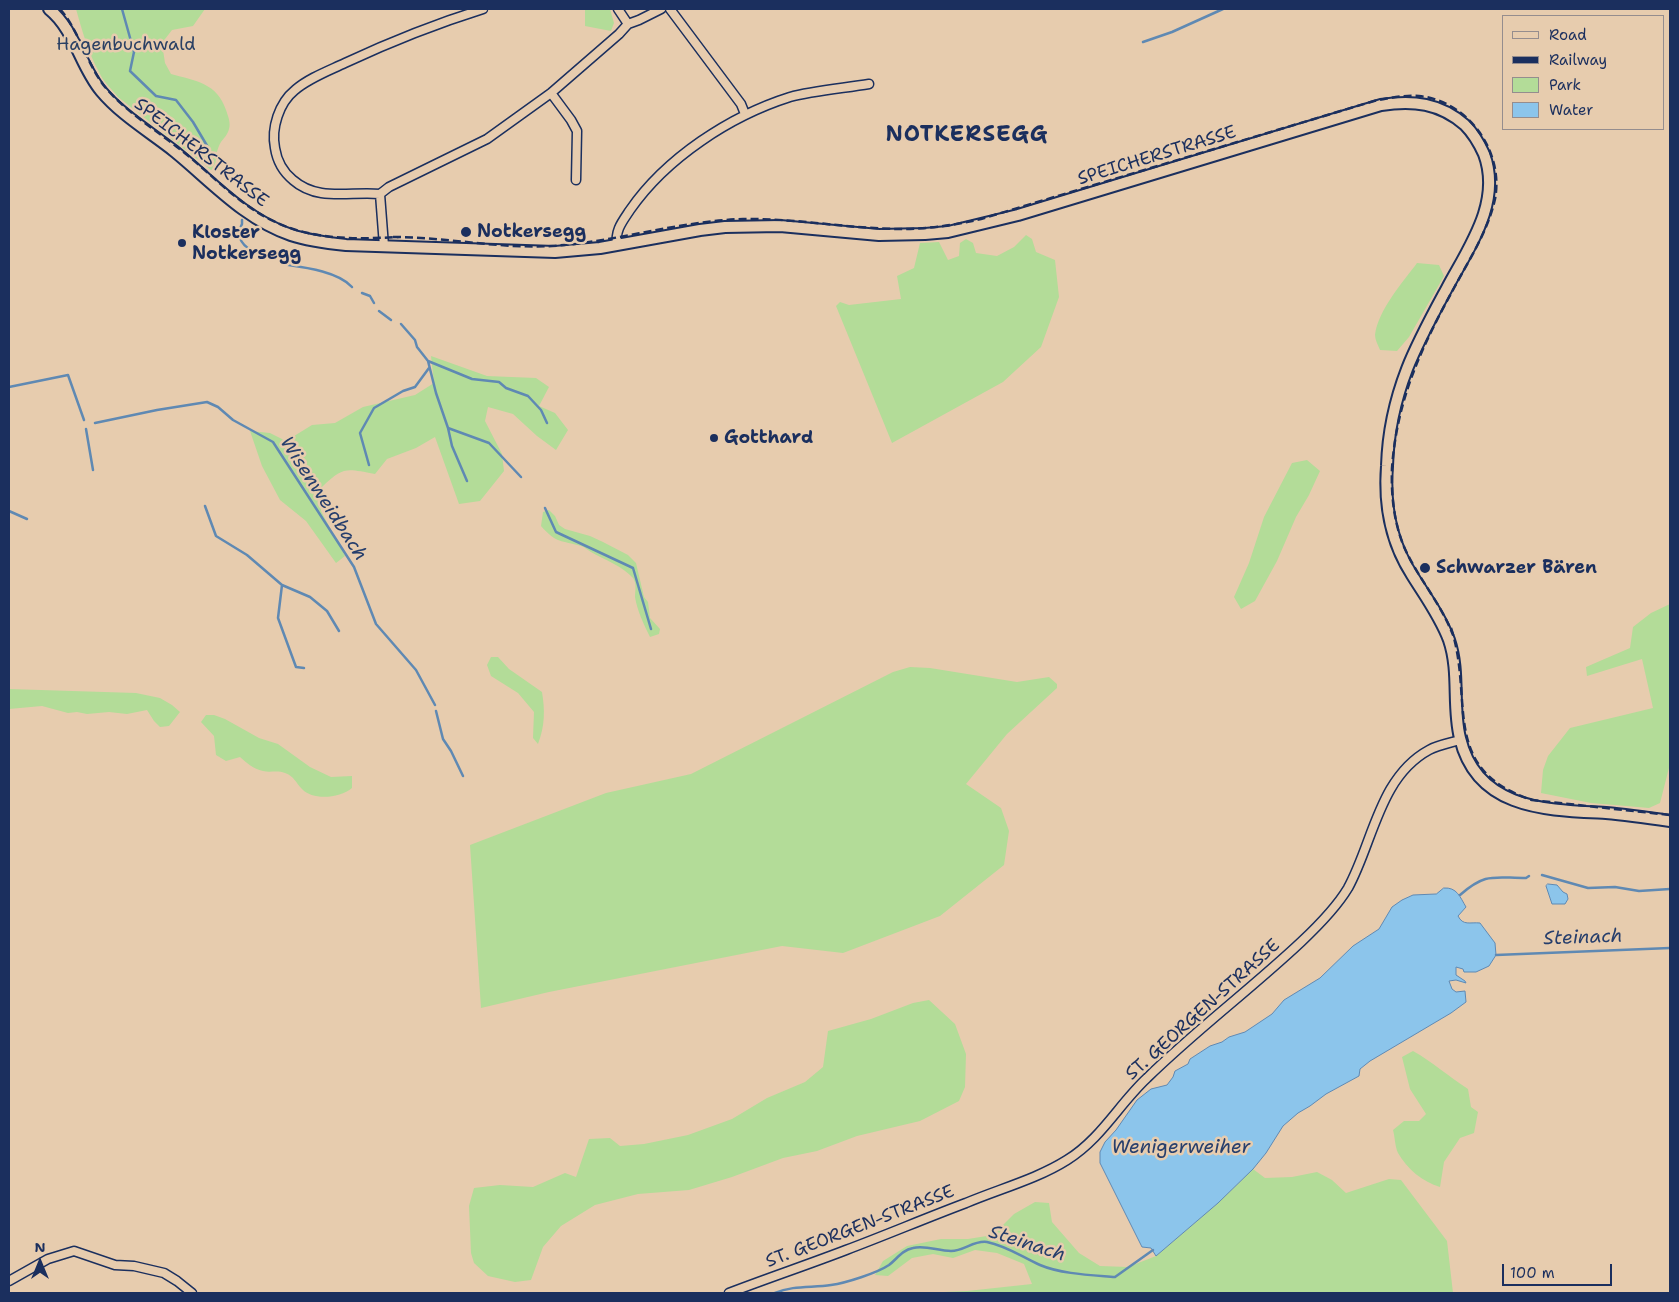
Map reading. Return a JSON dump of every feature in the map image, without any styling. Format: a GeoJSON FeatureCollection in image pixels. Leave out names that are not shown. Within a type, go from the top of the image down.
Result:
{"type":"FeatureCollection","features":[{"type":"Feature","properties":{"kind":"main road","name":"SPEICHERSTRASSE"},"geometry":{"type":"LineString","coordinates":[[49,9],[62,22],[88,72],[109,100],[248,212],[281,231],[309,240],[346,245],[447,247],[540,252],[581,251],[700,230],[746,226],[794,227],[879,235],[948,232],[1018,215],[1372,108],[1413,102],[1429,105],[1449,113],[1468,129],[1482,150],[1489,172],[1487,202],[1475,237],[1427,326],[1407,370],[1391,424],[1386,481],[1390,524],[1398,550],[1437,614],[1449,641],[1455,674],[1456,713],[1460,740],[1467,758],[1478,776],[1498,792],[1526,805],[1549,810],[1629,815],[1670,821]]}},
{"type":"Feature","properties":{"kind":"street"},"geometry":{"type":"LineString","coordinates":[[483,9],[436,24],[385,45],[309,80],[294,90],[282,106],[275,124],[274,143],[277,160],[286,174],[298,185],[315,193],[380,194],[389,187],[487,139],[552,93],[628,24],[661,9]]}},
{"type":"Feature","properties":{"kind":"street"},"geometry":{"type":"LineString","coordinates":[[618,9],[628,24]]}},
{"type":"Feature","properties":{"kind":"street"},"geometry":{"type":"LineString","coordinates":[[670,9],[741,104],[745,114]]}},
{"type":"Feature","properties":{"kind":"street"},"geometry":{"type":"LineString","coordinates":[[617,245],[617,231],[638,199],[666,168],[702,140],[745,114],[792,97],[869,84]]}},
{"type":"Feature","properties":{"kind":"street"},"geometry":{"type":"LineString","coordinates":[[552,93],[571,120],[576,131],[576,180]]}},
{"type":"Feature","properties":{"kind":"street"},"geometry":{"type":"LineString","coordinates":[[380,194],[384,246]]}},
{"type":"Feature","properties":{"kind":"street","name":"ST. GEORGEN-STRASSE"},"geometry":{"type":"LineString","coordinates":[[729,1293],[848,1249],[1021,1181],[1056,1166],[1084,1148],[1101,1132],[1144,1080],[1302,941],[1327,916],[1347,889],[1362,858],[1378,815],[1402,773],[1414,760],[1430,750],[1460,740]]}},
{"type":"Feature","properties":{"kind":"street"},"geometry":{"type":"LineString","coordinates":[[10,1281],[48,1259],[74,1251],[115,1265],[142,1267],[164,1273],[192,1293]]}},
{"type":"Feature","properties":{"kind":"green space","name":"Hagenbuchwald"},"geometry":{"type":"Polygon","coordinates":[[[76,9],[205,9],[193,26],[172,30],[162,43],[165,63],[171,74],[204,84],[217,94],[226,110],[230,127],[218,148],[215,168],[211,170],[118,97],[103,79],[95,64],[76,9]]]}},
{"type":"Feature","properties":{"kind":"green space"},"geometry":{"type":"Polygon","coordinates":[[[585,9],[610,9],[614,23],[611,31],[585,26],[585,9]]]}},
{"type":"Feature","properties":{"kind":"green space"},"geometry":{"type":"Polygon","coordinates":[[[1026,235],[1032,239],[1036,252],[1055,260],[1059,297],[1041,347],[1003,382],[892,443],[836,306],[840,302],[849,305],[901,299],[897,276],[914,268],[920,243],[939,242],[948,260],[959,256],[960,243],[966,239],[973,243],[976,253],[997,256],[1014,247],[1026,235]]]}},
{"type":"Feature","properties":{"kind":"green space"},"geometry":{"type":"Polygon","coordinates":[[[1417,263],[1439,265],[1444,276],[1409,337],[1397,351],[1380,350],[1375,335],[1381,316],[1392,297],[1417,263]]]}},
{"type":"Feature","properties":{"kind":"green space"},"geometry":{"type":"Polygon","coordinates":[[[431,356],[487,376],[536,378],[549,387],[539,406],[555,413],[568,430],[556,450],[513,414],[488,407],[485,421],[502,454],[504,471],[480,501],[459,504],[435,437],[416,448],[387,459],[375,474],[351,470],[335,475],[322,487],[321,511],[345,556],[336,563],[306,521],[280,500],[262,466],[250,431],[270,433],[286,441],[312,425],[335,423],[363,407],[415,395],[434,383],[431,356]]]}},
{"type":"Feature","properties":{"kind":"green space"},"geometry":{"type":"Polygon","coordinates":[[[1307,460],[1320,471],[1296,517],[1277,561],[1255,601],[1241,609],[1234,597],[1249,563],[1264,517],[1292,463],[1307,460]]]}},
{"type":"Feature","properties":{"kind":"green space"},"geometry":{"type":"Polygon","coordinates":[[[549,510],[555,516],[559,525],[565,529],[603,542],[628,555],[636,563],[644,597],[648,602],[650,618],[660,629],[659,634],[650,637],[645,628],[636,602],[633,578],[619,567],[584,547],[555,539],[551,536],[541,526],[543,512],[549,510]]]}},
{"type":"Feature","properties":{"kind":"green space"},"geometry":{"type":"Polygon","coordinates":[[[1670,604],[1670,764],[1660,803],[1649,808],[1591,803],[1541,793],[1543,770],[1548,756],[1570,728],[1653,708],[1642,659],[1587,676],[1586,667],[1630,648],[1633,627],[1651,613],[1670,604]]]}},
{"type":"Feature","properties":{"kind":"green space"},"geometry":{"type":"Polygon","coordinates":[[[491,657],[498,657],[509,669],[542,692],[544,718],[538,744],[533,738],[534,712],[518,693],[491,676],[487,665],[491,657]]]}},
{"type":"Feature","properties":{"kind":"green space"},"geometry":{"type":"Polygon","coordinates":[[[910,667],[930,668],[1017,682],[1049,677],[1057,684],[1057,688],[1007,734],[966,784],[1001,808],[1009,831],[1004,865],[940,916],[843,953],[782,946],[549,992],[481,1008],[470,845],[606,793],[691,774],[893,672],[910,667]]]}},
{"type":"Feature","properties":{"kind":"green space"},"geometry":{"type":"Polygon","coordinates":[[[9,689],[136,693],[160,698],[180,712],[169,726],[160,727],[147,710],[127,714],[109,712],[87,714],[68,713],[42,706],[9,709],[9,689]]]}},
{"type":"Feature","properties":{"kind":"green space"},"geometry":{"type":"Polygon","coordinates":[[[206,715],[214,715],[225,719],[259,738],[278,744],[310,767],[331,777],[352,776],[352,788],[334,796],[319,797],[307,793],[288,774],[259,770],[250,766],[240,757],[226,761],[216,755],[214,736],[201,722],[206,715]]]}},
{"type":"Feature","properties":{"kind":"green space"},"geometry":{"type":"Polygon","coordinates":[[[929,1000],[955,1024],[966,1054],[965,1087],[959,1101],[920,1121],[857,1136],[817,1151],[783,1158],[732,1177],[689,1190],[638,1194],[595,1205],[561,1226],[543,1247],[531,1280],[515,1282],[488,1276],[474,1263],[471,1253],[469,1206],[474,1188],[500,1185],[533,1187],[565,1173],[576,1177],[589,1139],[610,1138],[620,1146],[644,1144],[688,1135],[732,1119],[767,1098],[805,1082],[823,1067],[828,1031],[871,1019],[913,1003],[929,1000]]]}},
{"type":"Feature","properties":{"kind":"green space"},"geometry":{"type":"Polygon","coordinates":[[[1413,1051],[1468,1089],[1471,1107],[1478,1112],[1474,1133],[1460,1138],[1444,1162],[1440,1187],[1422,1178],[1402,1159],[1398,1153],[1393,1130],[1404,1121],[1419,1121],[1426,1114],[1410,1089],[1402,1057],[1413,1051]]]}},
{"type":"Feature","properties":{"kind":"green space"},"geometry":{"type":"Polygon","coordinates":[[[1253,1169],[1265,1178],[1292,1177],[1317,1172],[1332,1180],[1346,1193],[1389,1179],[1401,1180],[1447,1241],[1453,1293],[920,1293],[967,1291],[1032,1284],[1024,1264],[997,1253],[975,1250],[953,1258],[933,1254],[912,1258],[888,1276],[875,1275],[883,1261],[907,1246],[941,1239],[968,1239],[993,1235],[1014,1214],[1035,1202],[1049,1203],[1052,1222],[1079,1253],[1100,1266],[1128,1267],[1156,1256],[1218,1203],[1253,1169]]]}},
{"type":"Feature","properties":{"kind":"water"},"geometry":{"type":"Polygon","coordinates":[[[1548,884],[1557,885],[1567,894],[1568,899],[1565,904],[1552,904],[1546,886],[1548,884]]]}},
{"type":"Feature","properties":{"kind":"water","name":"Wenigerweiher"},"geometry":{"type":"Polygon","coordinates":[[[1444,888],[1455,891],[1466,907],[1458,916],[1460,919],[1467,923],[1480,923],[1495,943],[1496,955],[1489,966],[1476,972],[1464,972],[1463,969],[1456,967],[1456,975],[1466,983],[1456,980],[1449,981],[1452,989],[1456,992],[1465,991],[1466,1002],[1451,1013],[1370,1061],[1360,1069],[1359,1076],[1326,1094],[1298,1113],[1283,1126],[1266,1153],[1253,1169],[1218,1203],[1156,1256],[1151,1248],[1142,1247],[1100,1163],[1100,1152],[1105,1142],[1137,1100],[1151,1089],[1167,1085],[1175,1071],[1188,1064],[1190,1059],[1210,1046],[1245,1032],[1272,1014],[1284,1000],[1320,978],[1353,946],[1379,929],[1392,907],[1402,900],[1413,895],[1436,894],[1444,888]]]}},
{"type":"Feature","properties":{"kind":"waterway"},"geometry":{"type":"LineString","coordinates":[[122,9],[134,52],[130,71],[156,96],[176,100],[193,122],[209,149]]}},
{"type":"Feature","properties":{"kind":"waterway"},"geometry":{"type":"LineString","coordinates":[[1143,42],[1172,32],[1223,9]]}},
{"type":"Feature","properties":{"kind":"waterway"},"geometry":{"type":"LineString","coordinates":[[242,220],[238,233],[244,245],[254,251],[275,258]]}},
{"type":"Feature","properties":{"kind":"waterway"},"geometry":{"type":"LineString","coordinates":[[282,264],[329,273],[352,287]]}},
{"type":"Feature","properties":{"kind":"waterway"},"geometry":{"type":"LineString","coordinates":[[362,293],[370,296],[374,303]]}},
{"type":"Feature","properties":{"kind":"waterway"},"geometry":{"type":"LineString","coordinates":[[379,311],[391,320]]}},
{"type":"Feature","properties":{"kind":"waterway"},"geometry":{"type":"LineString","coordinates":[[401,324],[415,340],[417,347],[428,361],[472,379],[499,382],[506,388],[528,396],[541,410],[547,423]]}},
{"type":"Feature","properties":{"kind":"waterway"},"geometry":{"type":"LineString","coordinates":[[428,361],[448,428],[489,443],[521,477]]}},
{"type":"Feature","properties":{"kind":"waterway"},"geometry":{"type":"LineString","coordinates":[[369,465],[360,433],[374,408],[403,391],[415,387],[429,368]]}},
{"type":"Feature","properties":{"kind":"waterway"},"geometry":{"type":"LineString","coordinates":[[9,387],[68,375],[84,420]]}},
{"type":"Feature","properties":{"kind":"waterway","name":"Wisenweidbach"},"geometry":{"type":"LineString","coordinates":[[95,423],[207,402],[218,407],[233,420],[273,442],[354,567],[376,624],[416,670],[435,705]]}},
{"type":"Feature","properties":{"kind":"waterway"},"geometry":{"type":"LineString","coordinates":[[448,428],[452,446],[467,481]]}},
{"type":"Feature","properties":{"kind":"waterway"},"geometry":{"type":"LineString","coordinates":[[86,429],[93,470]]}},
{"type":"Feature","properties":{"kind":"waterway"},"geometry":{"type":"LineString","coordinates":[[205,506],[216,536],[247,555],[282,585],[278,618],[296,667],[304,668]]}},
{"type":"Feature","properties":{"kind":"waterway"},"geometry":{"type":"LineString","coordinates":[[545,508],[556,532],[633,568],[651,629]]}},
{"type":"Feature","properties":{"kind":"waterway"},"geometry":{"type":"LineString","coordinates":[[9,511],[27,519]]}},
{"type":"Feature","properties":{"kind":"waterway"},"geometry":{"type":"LineString","coordinates":[[282,585],[310,597],[327,611],[339,631]]}},
{"type":"Feature","properties":{"kind":"waterway","name":"Wisenweidbach"},"geometry":{"type":"LineString","coordinates":[[436,711],[443,739],[463,776]]}},
{"type":"Feature","properties":{"kind":"waterway"},"geometry":{"type":"LineString","coordinates":[[1542,875],[1588,888],[1615,887],[1639,891],[1670,889]]}},
{"type":"Feature","properties":{"kind":"waterway"},"geometry":{"type":"LineString","coordinates":[[1460,895],[1477,883],[1491,878],[1526,878],[1529,876]]}},
{"type":"Feature","properties":{"kind":"waterway","name":"Steinach"},"geometry":{"type":"LineString","coordinates":[[1496,955],[1670,948]]}},
{"type":"Feature","properties":{"kind":"waterway","name":"Steinach"},"geometry":{"type":"LineString","coordinates":[[775,1293],[782,1290],[837,1284],[861,1277],[889,1265],[909,1249],[918,1247],[956,1251],[978,1243],[987,1242],[1008,1249],[1048,1268],[1076,1274],[1115,1277],[1153,1250]]}},
{"type":"Feature","properties":{"kind":"railway"},"geometry":{"type":"LineString","coordinates":[[60,9],[73,28],[98,78],[113,96],[248,206],[284,226],[302,232],[359,238],[400,237]]}},
{"type":"Feature","properties":{"kind":"railway"},"geometry":{"type":"LineString","coordinates":[[393,237],[512,246],[552,246],[576,244],[695,224],[743,219],[783,220],[882,229],[942,226],[981,219],[1374,101],[1413,96],[1437,100],[1453,107],[1479,131],[1494,163],[1495,199],[1483,234],[1442,310],[1412,375],[1399,419],[1392,468],[1392,489],[1398,530],[1405,549],[1453,635]]}},
{"type":"Feature","properties":{"kind":"railway"},"geometry":{"type":"LineString","coordinates":[[1451,628],[1458,655],[1465,729],[1471,751],[1483,770],[1503,787],[1532,800],[1670,815]]}},
{"type":"Feature","properties":{"kind":"place","name":"Notkersegg"},"geometry":{"type":"Point","coordinates":[466,232]}},
{"type":"Feature","properties":{"kind":"place","name":"Kloster Notkersegg"},"geometry":{"type":"Point","coordinates":[182,243]}},
{"type":"Feature","properties":{"kind":"place","name":"Gotthard"},"geometry":{"type":"Point","coordinates":[714,438]}},
{"type":"Feature","properties":{"kind":"place","name":"Schwarzer Bären"},"geometry":{"type":"Point","coordinates":[1425,568]}},
{"type":"Feature","properties":{"kind":"district","name":"NOTKERSEGG"},"geometry":{"type":"Point","coordinates":[967,135]}}]}
